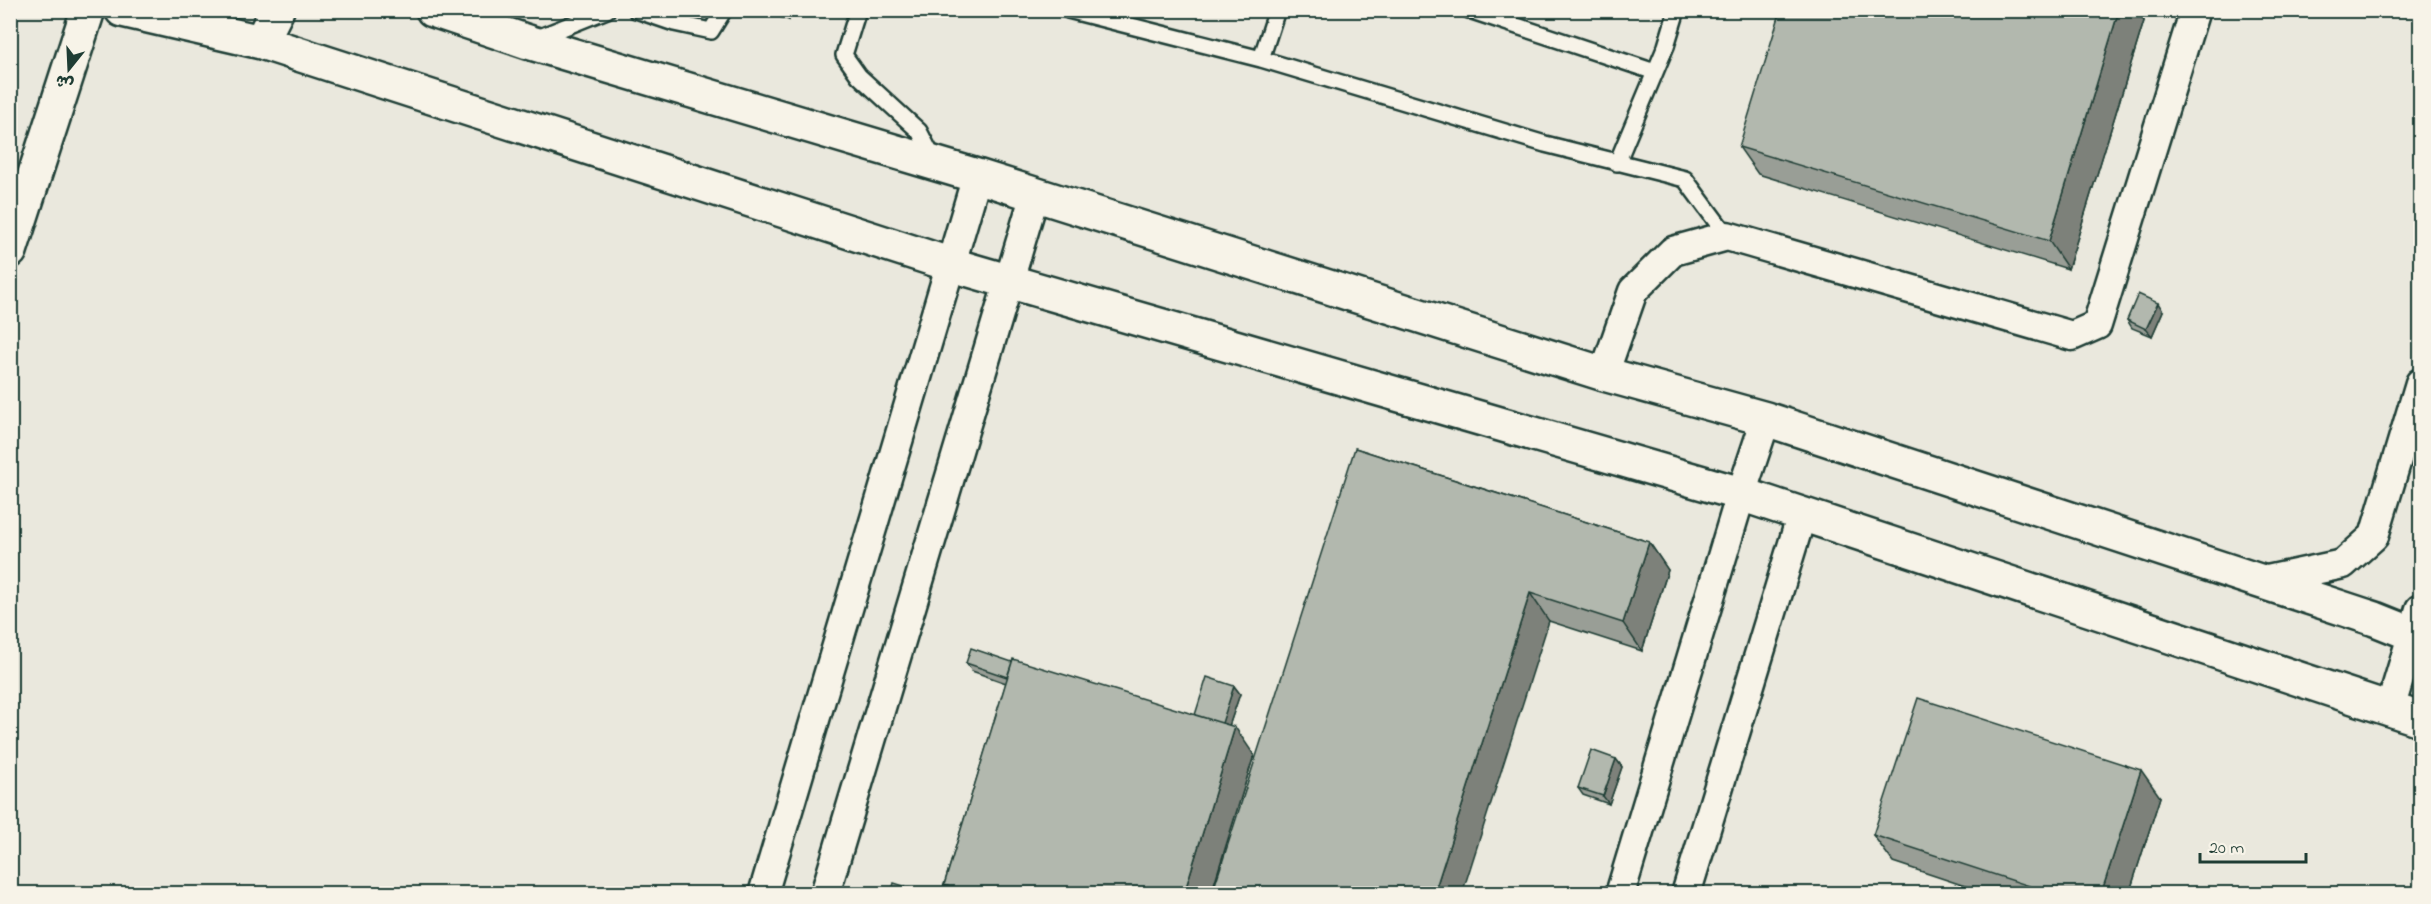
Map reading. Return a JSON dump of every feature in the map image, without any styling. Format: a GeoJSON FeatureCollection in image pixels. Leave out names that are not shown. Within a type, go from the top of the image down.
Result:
{"type":"FeatureCollection","features":[{"type":"Feature","properties":{"kind":"street"},"geometry":{"type":"LineString","coordinates":[[10,251],[88,10]]}},
{"type":"Feature","properties":{"kind":"street"},"geometry":{"type":"LineString","coordinates":[[122,10],[261,42],[949,264],[1741,494],[2421,719]]}},
{"type":"Feature","properties":{"kind":"street"},"geometry":{"type":"LineString","coordinates":[[261,42],[277,10]]}},
{"type":"Feature","properties":{"kind":"street"},"geometry":{"type":"LineString","coordinates":[[433,10],[528,42],[1035,194],[1604,374],[1766,419],[2375,619],[2418,627],[2390,709]]}},
{"type":"Feature","properties":{"kind":"street"},"geometry":{"type":"LineString","coordinates":[[1604,374],[1633,291],[1673,251],[1727,236],[2072,336],[2097,325],[2195,10]]}},
{"type":"Feature","properties":{"kind":"street"},"geometry":{"type":"LineString","coordinates":[[763,894],[977,176]]}},
{"type":"Feature","properties":{"kind":"street"},"geometry":{"type":"LineString","coordinates":[[825,894],[1035,194]]}},
{"type":"Feature","properties":{"kind":"street"},"geometry":{"type":"LineString","coordinates":[[2258,582],[2343,564],[2374,536],[2421,383]]}},
{"type":"Feature","properties":{"kind":"street"},"geometry":{"type":"LineString","coordinates":[[1620,894],[1741,494],[1766,419]]}},
{"type":"Feature","properties":{"kind":"street"},"geometry":{"type":"LineString","coordinates":[[1686,894],[1802,514]]}},
{"type":"Feature","properties":{"kind":"lane"},"geometry":{"type":"LineString","coordinates":[[528,42],[607,10]]}},
{"type":"Feature","properties":{"kind":"lane"},"geometry":{"type":"LineString","coordinates":[[636,10],[674,24],[711,31],[724,10]]}},
{"type":"Feature","properties":{"kind":"lane"},"geometry":{"type":"LineString","coordinates":[[858,10],[844,55],[859,76],[919,131],[937,165]]}},
{"type":"Feature","properties":{"kind":"lane"},"geometry":{"type":"LineString","coordinates":[[1068,10],[1261,59],[1533,141],[1617,164],[1685,179],[1727,236]]}},
{"type":"Feature","properties":{"kind":"lane"},"geometry":{"type":"LineString","coordinates":[[1261,59],[1277,10]]}},
{"type":"Feature","properties":{"kind":"lane"},"geometry":{"type":"LineString","coordinates":[[1469,10],[1655,72]]}},
{"type":"Feature","properties":{"kind":"lane"},"geometry":{"type":"LineString","coordinates":[[1617,164],[1655,72],[1677,10]]}},
{"type":"Feature","properties":{"kind":"building"},"geometry":{"type":"Polygon","coordinates":[[[1781,10],[2119,10],[2049,241],[1739,147],[1781,10]]]}},
{"type":"Feature","properties":{"kind":"building"},"geometry":{"type":"Polygon","coordinates":[[[2138,294],[2158,303],[2146,329],[2127,320],[2138,294]]]}},
{"type":"Feature","properties":{"kind":"building"},"geometry":{"type":"Polygon","coordinates":[[[1355,448],[1649,542],[1623,623],[1530,593],[1434,894],[1212,894],[1355,448]]]}},
{"type":"Feature","properties":{"kind":"building"},"geometry":{"type":"Polygon","coordinates":[[[971,648],[1012,662],[1007,677],[966,663],[971,648]]]}},
{"type":"Feature","properties":{"kind":"building"},"geometry":{"type":"Polygon","coordinates":[[[1013,659],[1235,727],[1184,894],[970,894],[944,885],[1013,659]]]}},
{"type":"Feature","properties":{"kind":"building"},"geometry":{"type":"Polygon","coordinates":[[[1207,677],[1234,686],[1222,723],[1195,715],[1207,677]]]}},
{"type":"Feature","properties":{"kind":"building"},"geometry":{"type":"Polygon","coordinates":[[[1918,698],[2141,770],[2101,894],[2054,894],[1873,835],[1918,698]]]}},
{"type":"Feature","properties":{"kind":"building"},"geometry":{"type":"Polygon","coordinates":[[[1591,750],[1616,759],[1603,796],[1578,788],[1591,750]]]}},
{"type":"Feature","properties":{"kind":"building"},"geometry":{"type":"Polygon","coordinates":[[[894,883],[929,894],[891,894],[894,883]]]}}]}
